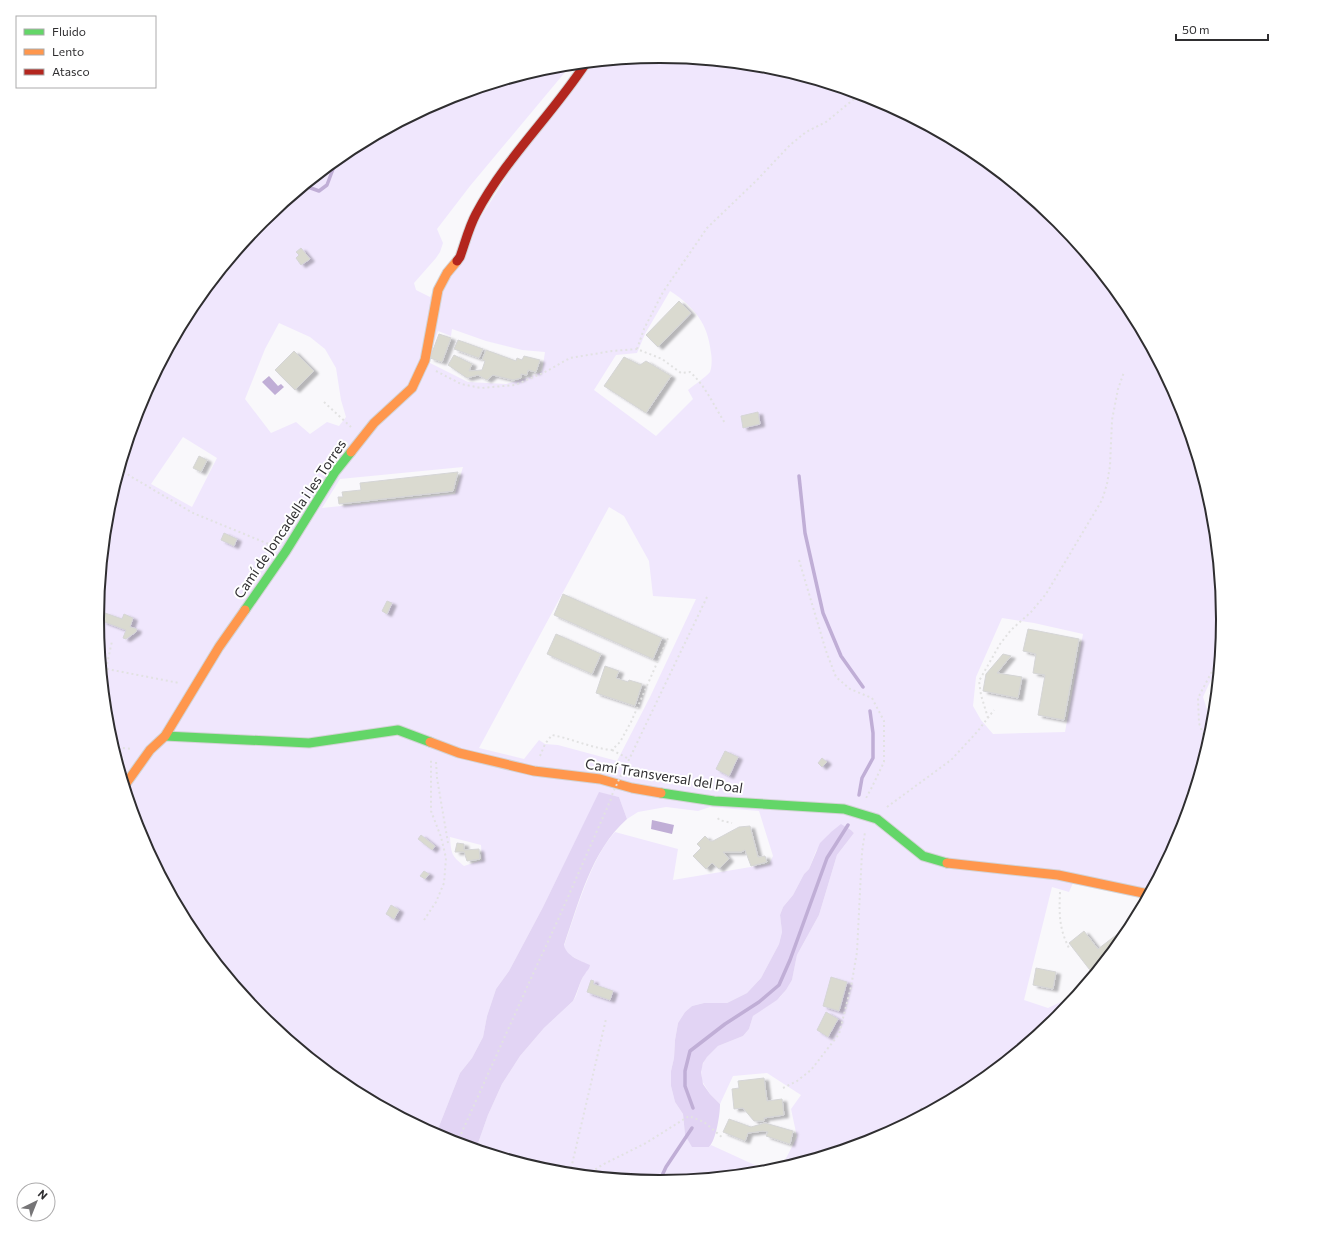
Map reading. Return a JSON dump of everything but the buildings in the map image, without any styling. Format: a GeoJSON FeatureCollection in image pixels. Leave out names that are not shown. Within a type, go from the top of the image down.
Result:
{"type":"FeatureCollection","features":[{"type":"Feature","properties":{"kind":"street","name":"Camí de Joncadella i les Torres"},"geometry":{"type":"LineString","coordinates":[[128,780],[150,750],[165,736],[219,647],[286,551],[335,472],[374,423],[412,388],[424,360],[438,290],[447,273],[460,257],[475,215],[489,192],[518,152],[571,86],[582,69]]}},
{"type":"Feature","properties":{"kind":"street","name":"Camí Transversal del Poal"},"geometry":{"type":"LineString","coordinates":[[165,736],[309,743],[398,730],[459,753],[534,771],[600,779],[632,788],[714,801],[844,809],[877,819],[923,856],[950,864],[1058,875],[1144,893]]}},
{"type":"Feature","properties":{"kind":"path"},"geometry":{"type":"LineString","coordinates":[[637,350],[644,328],[663,292],[707,228],[757,180],[790,145],[806,132],[826,122],[855,98]]}},
{"type":"Feature","properties":{"kind":"path"},"geometry":{"type":"LineString","coordinates":[[422,365],[461,384],[481,388],[515,385],[545,372],[570,358],[612,351],[637,350],[662,359],[681,373],[690,372],[702,385],[725,423]]}},
{"type":"Feature","properties":{"kind":"path"},"geometry":{"type":"LineString","coordinates":[[988,718],[981,695],[979,681],[1000,644],[1011,630],[1031,612],[1046,594],[1102,500],[1107,484],[1110,466],[1112,420],[1118,389],[1124,372]]}},
{"type":"Feature","properties":{"kind":"path"},"geometry":{"type":"LineString","coordinates":[[324,402],[343,421]]}},
{"type":"Feature","properties":{"kind":"path"},"geometry":{"type":"LineString","coordinates":[[124,471],[194,513],[286,551]]}},
{"type":"Feature","properties":{"kind":"path"},"geometry":{"type":"LineString","coordinates":[[799,560],[826,651],[836,677],[850,689],[872,698],[884,721],[884,762],[872,788],[856,812]]}},
{"type":"Feature","properties":{"kind":"path"},"geometry":{"type":"LineString","coordinates":[[460,1137],[557,922],[621,774],[707,597]]}},
{"type":"Feature","properties":{"kind":"path"},"geometry":{"type":"LineString","coordinates":[[612,750],[620,742],[631,722],[668,638]]}},
{"type":"Feature","properties":{"kind":"path"},"geometry":{"type":"LineString","coordinates":[[106,667],[112,641]]}},
{"type":"Feature","properties":{"kind":"path"},"geometry":{"type":"LineString","coordinates":[[1204,734],[1199,723],[1198,698],[1214,668]]}},
{"type":"Feature","properties":{"kind":"path"},"geometry":{"type":"LineString","coordinates":[[107,669],[177,683],[196,685]]}},
{"type":"Feature","properties":{"kind":"path"},"geometry":{"type":"LineString","coordinates":[[874,818],[951,760],[994,710]]}},
{"type":"Feature","properties":{"kind":"path"},"geometry":{"type":"LineString","coordinates":[[545,744],[552,735],[601,749],[612,750],[629,758]]}},
{"type":"Feature","properties":{"kind":"path"},"geometry":{"type":"LineString","coordinates":[[424,920],[436,902],[444,883],[446,858],[441,837],[430,810],[431,758]]}},
{"type":"Feature","properties":{"kind":"path"},"geometry":{"type":"LineString","coordinates":[[436,759],[437,778],[448,843]]}},
{"type":"Feature","properties":{"kind":"path"},"geometry":{"type":"LineString","coordinates":[[783,1088],[797,1081],[811,1070],[839,1034],[851,986],[857,952],[862,852],[865,834]]}},
{"type":"Feature","properties":{"kind":"path"},"geometry":{"type":"LineString","coordinates":[[1060,890],[1060,928],[1070,950]]}},
{"type":"Feature","properties":{"kind":"path"},"geometry":{"type":"LineString","coordinates":[[571,1167],[606,1019]]}},
{"type":"Feature","properties":{"kind":"path"},"geometry":{"type":"LineString","coordinates":[[593,1171],[646,1143],[689,1116],[704,1122],[723,1138]]}},
{"type":"Feature","properties":{"kind":"shaded area"},"geometry":{"type":"Polygon","coordinates":[[[660,63],[696,64],[733,68],[804,82],[873,105],[938,137],[969,157],[1027,201],[1078,252],[1122,310],[1142,341],[1174,406],[1197,475],[1205,511],[1215,583],[1216,619],[1213,676],[1203,697],[1208,712],[1205,727],[1197,763],[1174,832],[1141,898],[1073,883],[1069,892],[1052,887],[1024,1000],[1048,1008],[1064,1001],[1027,1037],[969,1081],[938,1101],[873,1133],[804,1156],[785,1160],[797,1137],[791,1109],[801,1095],[767,1073],[733,1076],[720,1104],[710,1094],[702,1081],[701,1069],[705,1059],[718,1046],[743,1036],[749,1029],[753,1016],[780,997],[792,980],[797,955],[819,915],[837,855],[854,833],[841,825],[829,834],[816,851],[809,869],[804,874],[793,895],[783,907],[780,915],[782,932],[779,944],[761,978],[747,993],[727,1003],[704,1003],[692,1006],[685,1012],[678,1023],[671,1071],[671,1086],[675,1102],[683,1114],[685,1135],[695,1146],[709,1147],[711,1145],[757,1166],[733,1170],[696,1174],[624,1174],[552,1164],[516,1156],[478,1144],[488,1115],[502,1084],[520,1056],[544,1028],[573,1001],[576,996],[585,973],[584,963],[569,954],[564,946],[591,871],[606,843],[615,832],[678,849],[673,880],[769,864],[773,856],[759,811],[710,807],[698,811],[666,807],[638,812],[627,819],[619,797],[599,793],[543,907],[509,971],[496,989],[487,1016],[483,1037],[472,1058],[460,1073],[438,1129],[382,1101],[351,1081],[293,1037],[242,986],[198,928],[178,897],[161,865],[146,832],[134,798],[123,763],[124,759],[122,757],[115,727],[105,655],[105,583],[109,546],[123,475],[146,406],[178,341],[198,310],[242,252],[293,201],[351,157],[382,137],[414,120],[447,105],[481,93],[516,82],[565,72],[470,186],[437,229],[443,243],[440,252],[414,283],[416,290],[430,297],[574,70],[624,64],[660,63]],[[670,291],[645,334],[637,353],[616,355],[594,390],[656,436],[693,399],[688,390],[710,372],[712,360],[707,333],[699,317],[687,303],[670,291]],[[279,323],[265,349],[245,399],[271,433],[296,422],[310,434],[327,422],[339,426],[346,417],[341,400],[336,368],[325,349],[310,337],[279,323]],[[452,329],[451,336],[438,331],[428,362],[468,382],[506,384],[530,377],[542,371],[545,352],[522,350],[486,341],[452,329]],[[183,437],[151,484],[192,507],[217,458],[183,437]],[[463,467],[340,479],[322,508],[455,494],[463,467]],[[609,507],[479,748],[524,759],[539,740],[545,744],[558,745],[617,761],[650,697],[696,599],[653,596],[649,561],[624,516],[609,507]],[[1002,618],[976,677],[973,706],[981,720],[993,734],[1065,732],[1083,634],[1034,623],[1002,618]],[[450,837],[453,854],[464,866],[482,860],[481,845],[450,837]]]}},
{"type":"Feature","properties":{"kind":"shaded area"},"geometry":{"type":"Polygon","coordinates":[[[269,376],[278,386],[281,384],[284,387],[275,395],[262,382],[269,376]]]}},
{"type":"Feature","properties":{"kind":"shaded area"},"geometry":{"type":"Polygon","coordinates":[[[599,792],[619,797],[627,819],[604,846],[595,862],[581,895],[564,945],[565,949],[571,955],[590,965],[589,968],[581,980],[573,1001],[544,1028],[520,1056],[502,1084],[488,1115],[478,1144],[438,1129],[460,1073],[472,1058],[483,1037],[487,1016],[496,989],[509,971],[543,907],[599,792]]]}},
{"type":"Feature","properties":{"kind":"shaded area"},"geometry":{"type":"Polygon","coordinates":[[[652,820],[674,825],[672,834],[651,829],[652,820]]]}},
{"type":"Feature","properties":{"kind":"shaded area"},"geometry":{"type":"Polygon","coordinates":[[[841,824],[854,833],[837,855],[819,915],[797,955],[792,980],[777,1000],[753,1016],[749,1029],[743,1036],[718,1046],[703,1063],[701,1072],[703,1084],[720,1104],[719,1114],[716,1133],[709,1147],[692,1147],[685,1135],[683,1114],[675,1102],[671,1086],[671,1071],[678,1023],[685,1012],[692,1006],[704,1003],[727,1003],[747,993],[761,978],[779,944],[782,932],[780,915],[783,907],[793,895],[804,874],[809,869],[820,843],[841,824]]]}},
{"type":"Feature","properties":{"kind":"waterway"},"geometry":{"type":"LineString","coordinates":[[310,188],[319,191],[327,185],[332,170]]}},
{"type":"Feature","properties":{"kind":"waterway"},"geometry":{"type":"LineString","coordinates":[[799,476],[805,533],[823,613],[841,656],[863,687]]}},
{"type":"Feature","properties":{"kind":"waterway"},"geometry":{"type":"LineString","coordinates":[[859,795],[862,778],[873,758],[873,733],[870,711]]}},
{"type":"Feature","properties":{"kind":"waterway"},"geometry":{"type":"LineString","coordinates":[[693,1108],[685,1086],[685,1071],[690,1051],[725,1024],[759,1002],[779,985],[790,960],[827,858],[848,825]]}},
{"type":"Feature","properties":{"kind":"waterway"},"geometry":{"type":"LineString","coordinates":[[662,1175],[692,1128]]}},
{"type":"Feature","properties":{"kind":"traffic: fast"},"geometry":{"type":"LineString","coordinates":[[245,610],[286,551],[335,472],[351,452]]}},
{"type":"Feature","properties":{"kind":"traffic: fast"},"geometry":{"type":"LineString","coordinates":[[165,736],[309,743],[398,730],[430,742]]}},
{"type":"Feature","properties":{"kind":"traffic: fast"},"geometry":{"type":"LineString","coordinates":[[661,793],[714,801],[844,809],[877,819],[923,856],[947,863]]}},
{"type":"Feature","properties":{"kind":"traffic: slow"},"geometry":{"type":"LineString","coordinates":[[351,452],[374,423],[412,388],[425,360],[438,290],[447,273],[457,261]]}},
{"type":"Feature","properties":{"kind":"traffic: slow"},"geometry":{"type":"LineString","coordinates":[[128,780],[150,750],[165,736],[219,647],[245,610]]}},
{"type":"Feature","properties":{"kind":"traffic: slow"},"geometry":{"type":"LineString","coordinates":[[430,742],[459,753],[534,771],[600,779],[632,788],[661,793]]}},
{"type":"Feature","properties":{"kind":"traffic: slow"},"geometry":{"type":"LineString","coordinates":[[947,863],[1058,875],[1144,893]]}},
{"type":"Feature","properties":{"kind":"traffic: jam"},"geometry":{"type":"LineString","coordinates":[[457,261],[460,257],[474,219],[488,194],[515,156],[559,101],[582,69]]}}]}
